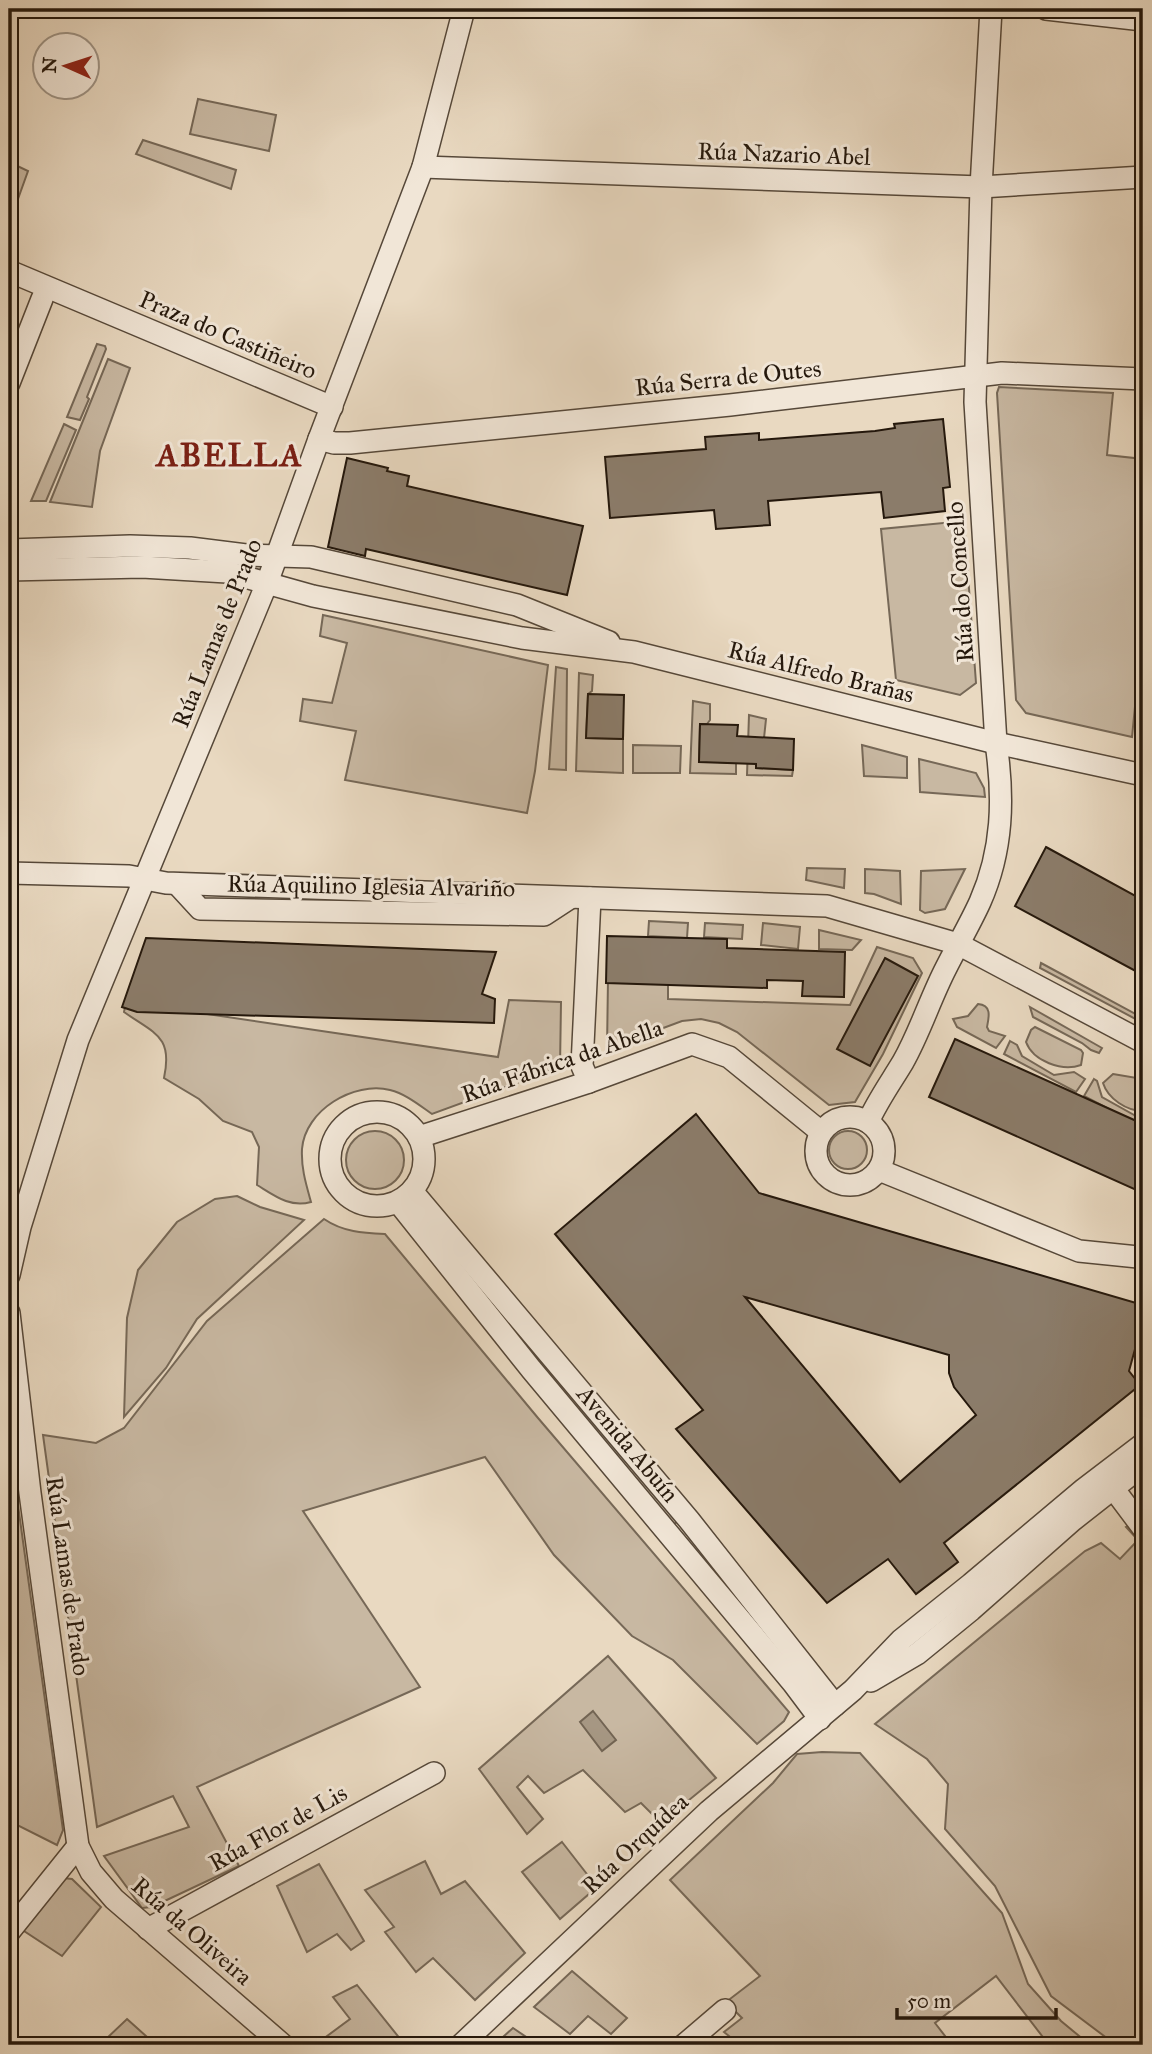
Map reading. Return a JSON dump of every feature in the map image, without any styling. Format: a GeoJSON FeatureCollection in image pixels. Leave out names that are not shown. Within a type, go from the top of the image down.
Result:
{"type":"FeatureCollection","features":[{"type":"Feature","properties":{"kind":"street","name":"Rúa Lamas de Prado"},"geometry":{"type":"LineString","coordinates":[[9,1275],[20,1227],[78,1040],[267,583],[319,439],[424,167],[464,9]]}},
{"type":"Feature","properties":{"kind":"street","name":"Rúa do Concello"},"geometry":{"type":"LineString","coordinates":[[868,1122],[904,1060],[981,899],[995,856],[1001,823],[1002,788],[996,743],[975,375],[981,187],[991,9]]}},
{"type":"Feature","properties":{"kind":"street"},"geometry":{"type":"LineString","coordinates":[[1046,9],[1143,20]]}},
{"type":"Feature","properties":{"kind":"street","name":"Rúa Nazario Abel"},"geometry":{"type":"LineString","coordinates":[[424,167],[981,187],[1143,177]]}},
{"type":"Feature","properties":{"kind":"street","name":"Praza do Castiñeiro"},"geometry":{"type":"LineString","coordinates":[[9,271],[332,407]]}},
{"type":"Feature","properties":{"kind":"street"},"geometry":{"type":"LineString","coordinates":[[9,383],[42,299]]}},
{"type":"Feature","properties":{"kind":"street","name":"Rúa Serra de Outes"},"geometry":{"type":"LineString","coordinates":[[319,439],[334,443],[377,440],[730,405],[1002,373],[1143,379]]}},
{"type":"Feature","properties":{"kind":"street","name":"Rúa Alfredo Brañas"},"geometry":{"type":"LineString","coordinates":[[9,550],[190,548],[246,555],[323,559],[517,606],[634,652]]}},
{"type":"Feature","properties":{"kind":"street","name":"Rúa Alfredo Brañas"},"geometry":{"type":"LineString","coordinates":[[9,570],[171,568],[227,572],[313,596],[522,638],[634,652],[996,743],[1143,775]]}},
{"type":"Feature","properties":{"kind":"street","name":"Rúa Aquilino Iglesia Alvariño"},"geometry":{"type":"LineString","coordinates":[[9,873],[129,876],[177,884],[827,906],[958,944],[1143,1042]]}},
{"type":"Feature","properties":{"kind":"street"},"geometry":{"type":"LineString","coordinates":[[580,898],[582,1066],[589,1082]]}},
{"type":"Feature","properties":{"kind":"street","name":"Rúa Fábrica da Abella"},"geometry":{"type":"LineString","coordinates":[[419,1137],[589,1082],[692,1044],[729,1057],[821,1132]]}},
{"type":"Feature","properties":{"kind":"street"},"geometry":{"type":"LineString","coordinates":[[379,1111],[403,1119],[419,1137],[424,1156],[422,1175],[405,1197],[374,1207],[350,1199],[334,1181],[328,1156],[336,1133],[355,1116],[379,1111]]}},
{"type":"Feature","properties":{"kind":"street"},"geometry":{"type":"LineString","coordinates":[[852,1117],[868,1122],[880,1136],[884,1153],[878,1170],[865,1182],[848,1186],[831,1180],[819,1167],[815,1150],[821,1132],[834,1120],[843,1118],[852,1117]]}},
{"type":"Feature","properties":{"kind":"street"},"geometry":{"type":"LineString","coordinates":[[878,1170],[1079,1251],[1138,1256],[1143,1259]]}},
{"type":"Feature","properties":{"kind":"street","name":"Avenida Abuín"},"geometry":{"type":"LineString","coordinates":[[405,1197],[572,1380],[698,1531],[827,1712]]}},
{"type":"Feature","properties":{"kind":"street","name":"Avenida Abuín"},"geometry":{"type":"LineString","coordinates":[[405,1197],[552,1394],[793,1683],[827,1712]]}},
{"type":"Feature","properties":{"kind":"street","name":"Rúa Lamas de Prado"},"geometry":{"type":"LineString","coordinates":[[9,1313],[78,1846]]}},
{"type":"Feature","properties":{"kind":"street"},"geometry":{"type":"LineString","coordinates":[[552,1394],[572,1380]]}},
{"type":"Feature","properties":{"kind":"street","name":"Rúa Orquídea"},"geometry":{"type":"LineString","coordinates":[[461,2045],[709,1811],[853,1690],[901,1640],[1084,1489],[1143,1444]]}},
{"type":"Feature","properties":{"kind":"street","name":"Rúa Orquídea"},"geometry":{"type":"LineString","coordinates":[[853,1690],[916,1654],[1112,1488],[1143,1465]]}},
{"type":"Feature","properties":{"kind":"street"},"geometry":{"type":"LineString","coordinates":[[1112,1488],[1143,1528]]}},
{"type":"Feature","properties":{"kind":"street","name":"Rúa Flor de Lis"},"geometry":{"type":"LineString","coordinates":[[148,1929],[434,1773]]}},
{"type":"Feature","properties":{"kind":"street"},"geometry":{"type":"LineString","coordinates":[[9,1932],[78,1846]]}},
{"type":"Feature","properties":{"kind":"street","name":"Rúa da Oliveira"},"geometry":{"type":"LineString","coordinates":[[78,1846],[90,1872],[114,1899],[283,2045]]}},
{"type":"Feature","properties":{"kind":"street"},"geometry":{"type":"LineString","coordinates":[[684,2045],[725,2010]]}},
{"type":"Feature","properties":{"kind":"shaded area"},"geometry":{"type":"Polygon","coordinates":[[[198,99],[276,115],[269,151],[190,134],[198,99]]]}},
{"type":"Feature","properties":{"kind":"shaded area"},"geometry":{"type":"Polygon","coordinates":[[[143,140],[236,170],[231,189],[136,154],[143,140]]]}},
{"type":"Feature","properties":{"kind":"shaded area"},"geometry":{"type":"Polygon","coordinates":[[[9,162],[28,171],[9,224],[9,162]]]}},
{"type":"Feature","properties":{"kind":"shaded area"},"geometry":{"type":"Polygon","coordinates":[[[97,344],[105,346],[106,349],[87,397],[89,399],[80,420],[67,417],[97,344]]]}},
{"type":"Feature","properties":{"kind":"shaded area"},"geometry":{"type":"Polygon","coordinates":[[[108,359],[130,368],[100,451],[92,507],[50,502],[108,359]]]}},
{"type":"Feature","properties":{"kind":"shaded area"},"geometry":{"type":"Polygon","coordinates":[[[999,387],[1113,393],[1107,455],[1143,459],[1143,625],[1132,737],[1026,713],[1016,700],[997,393],[999,387]]]}},
{"type":"Feature","properties":{"kind":"shaded area"},"geometry":{"type":"Polygon","coordinates":[[[64,424],[76,430],[46,501],[31,501],[64,424]]]}},
{"type":"Feature","properties":{"kind":"shaded area"},"geometry":{"type":"Polygon","coordinates":[[[964,521],[976,683],[960,695],[896,680],[881,529],[964,521]]]}},
{"type":"Feature","properties":{"kind":"shaded area"},"geometry":{"type":"Polygon","coordinates":[[[323,615],[548,665],[527,813],[345,780],[356,731],[300,721],[303,699],[332,703],[347,643],[320,636],[323,615]]]}},
{"type":"Feature","properties":{"kind":"shaded area"},"geometry":{"type":"Polygon","coordinates":[[[556,667],[567,669],[566,770],[549,769],[556,667]]]}},
{"type":"Feature","properties":{"kind":"shaded area"},"geometry":{"type":"Polygon","coordinates":[[[579,673],[593,675],[592,691],[588,694],[586,738],[623,739],[623,773],[576,771],[579,673]]]}},
{"type":"Feature","properties":{"kind":"shaded area"},"geometry":{"type":"Polygon","coordinates":[[[693,701],[710,704],[710,720],[707,724],[700,724],[699,761],[736,763],[736,774],[690,773],[693,701]]]}},
{"type":"Feature","properties":{"kind":"shaded area"},"geometry":{"type":"Polygon","coordinates":[[[749,715],[766,719],[764,738],[757,738],[756,768],[793,770],[792,776],[747,775],[749,715]]]}},
{"type":"Feature","properties":{"kind":"shaded area"},"geometry":{"type":"Polygon","coordinates":[[[633,745],[681,746],[680,773],[633,773],[633,745]]]}},
{"type":"Feature","properties":{"kind":"shaded area"},"geometry":{"type":"Polygon","coordinates":[[[862,745],[907,757],[907,778],[864,776],[862,745]]]}},
{"type":"Feature","properties":{"kind":"shaded area"},"geometry":{"type":"Polygon","coordinates":[[[919,759],[976,773],[984,788],[985,797],[920,792],[919,759]]]}},
{"type":"Feature","properties":{"kind":"shaded area"},"geometry":{"type":"Polygon","coordinates":[[[807,868],[845,869],[844,888],[806,880],[807,868]]]}},
{"type":"Feature","properties":{"kind":"shaded area"},"geometry":{"type":"Polygon","coordinates":[[[865,869],[900,871],[901,904],[865,893],[865,869]]]}},
{"type":"Feature","properties":{"kind":"shaded area"},"geometry":{"type":"Polygon","coordinates":[[[965,869],[945,909],[925,913],[920,910],[921,871],[965,869]]]}},
{"type":"Feature","properties":{"kind":"shaded area"},"geometry":{"type":"Polygon","coordinates":[[[649,921],[688,923],[687,938],[648,936],[649,921]]]}},
{"type":"Feature","properties":{"kind":"shaded area"},"geometry":{"type":"Polygon","coordinates":[[[705,923],[743,925],[742,939],[704,937],[705,923]]]}},
{"type":"Feature","properties":{"kind":"shaded area"},"geometry":{"type":"Polygon","coordinates":[[[763,923],[800,927],[798,949],[761,945],[763,923]]]}},
{"type":"Feature","properties":{"kind":"shaded area"},"geometry":{"type":"Polygon","coordinates":[[[819,930],[861,940],[852,950],[819,949],[819,930]]]}},
{"type":"Feature","properties":{"kind":"shaded area"},"geometry":{"type":"Polygon","coordinates":[[[877,947],[913,958],[922,973],[883,1054],[855,1102],[829,1105],[737,1032],[719,1023],[701,1019],[682,1021],[607,1049],[608,979],[668,981],[668,999],[850,1005],[877,947]]]}},
{"type":"Feature","properties":{"kind":"shaded area"},"geometry":{"type":"Polygon","coordinates":[[[1041,963],[1143,1018],[1143,1023],[1040,968],[1041,963]]]}},
{"type":"Feature","properties":{"kind":"shaded area"},"geometry":{"type":"Polygon","coordinates":[[[509,1000],[561,1002],[560,1067],[432,1114],[407,1097],[390,1090],[376,1088],[347,1094],[322,1111],[305,1135],[302,1163],[311,1202],[303,1203],[283,1200],[257,1185],[259,1147],[252,1132],[223,1121],[199,1099],[164,1078],[166,1053],[163,1044],[153,1031],[124,1012],[126,1002],[498,1057],[509,1000]]]}},
{"type":"Feature","properties":{"kind":"shaded area"},"geometry":{"type":"Polygon","coordinates":[[[978,1004],[988,1009],[989,1031],[1005,1036],[996,1048],[957,1027],[953,1019],[968,1016],[978,1004]]]}},
{"type":"Feature","properties":{"kind":"shaded area"},"geometry":{"type":"Polygon","coordinates":[[[1030,1007],[1102,1048],[1099,1053],[1033,1017],[1030,1007]]]}},
{"type":"Feature","properties":{"kind":"shaded area"},"geometry":{"type":"Polygon","coordinates":[[[1035,1027],[1081,1050],[1081,1065],[1057,1066],[1035,1055],[1026,1042],[1035,1027]]]}},
{"type":"Feature","properties":{"kind":"shaded area"},"geometry":{"type":"Polygon","coordinates":[[[1010,1041],[1017,1045],[1022,1056],[1054,1075],[1074,1072],[1085,1079],[1076,1092],[1004,1054],[1010,1041]]]}},
{"type":"Feature","properties":{"kind":"shaded area"},"geometry":{"type":"Polygon","coordinates":[[[1113,1074],[1137,1078],[1136,1090],[1143,1091],[1143,1111],[1125,1106],[1109,1094],[1103,1083],[1113,1074]]]}},
{"type":"Feature","properties":{"kind":"shaded area"},"geometry":{"type":"Polygon","coordinates":[[[1094,1079],[1102,1097],[1143,1120],[1143,1127],[1084,1096],[1094,1079]]]}},
{"type":"Feature","properties":{"kind":"shaded area"},"geometry":{"type":"Polygon","coordinates":[[[369,1131],[381,1131],[396,1139],[404,1154],[404,1166],[396,1181],[381,1189],[369,1189],[354,1181],[346,1166],[346,1154],[354,1139],[369,1131]]]}},
{"type":"Feature","properties":{"kind":"shaded area"},"geometry":{"type":"Polygon","coordinates":[[[848,1131],[861,1137],[867,1150],[861,1163],[848,1169],[835,1163],[829,1150],[835,1137],[848,1131]]]}},
{"type":"Feature","properties":{"kind":"shaded area"},"geometry":{"type":"Polygon","coordinates":[[[237,1196],[260,1207],[304,1220],[197,1319],[166,1368],[124,1417],[127,1318],[138,1270],[177,1222],[215,1199],[237,1196]]]}},
{"type":"Feature","properties":{"kind":"shaded area"},"geometry":{"type":"Polygon","coordinates":[[[324,1219],[346,1229],[385,1234],[789,1712],[784,1721],[757,1744],[673,1660],[632,1636],[554,1555],[485,1457],[303,1511],[420,1687],[197,1787],[239,1866],[152,1907],[142,1908],[104,1856],[189,1827],[173,1796],[97,1827],[43,1435],[96,1443],[124,1428],[207,1321],[324,1219]]]}},
{"type":"Feature","properties":{"kind":"shaded area"},"geometry":{"type":"Polygon","coordinates":[[[582,1406],[678,1521],[673,1525],[578,1410],[582,1406]]]}},
{"type":"Feature","properties":{"kind":"shaded area"},"geometry":{"type":"Polygon","coordinates":[[[12,1462],[63,1830],[57,1845],[9,1821],[9,1464],[12,1462]]]}},
{"type":"Feature","properties":{"kind":"shaded area"},"geometry":{"type":"Polygon","coordinates":[[[1134,1522],[1143,1537],[1143,2045],[1116,2045],[1051,1996],[995,1886],[945,1829],[948,1784],[927,1759],[875,1724],[1085,1551],[1101,1543],[1120,1559],[1138,1540],[1126,1527],[1134,1522]]]}},
{"type":"Feature","properties":{"kind":"shaded area"},"geometry":{"type":"Polygon","coordinates":[[[608,1656],[716,1778],[661,1823],[641,1803],[625,1812],[583,1770],[544,1793],[528,1776],[517,1787],[543,1819],[527,1834],[479,1769],[608,1656]]]}},
{"type":"Feature","properties":{"kind":"shaded area"},"geometry":{"type":"Polygon","coordinates":[[[593,1711],[616,1740],[602,1751],[580,1722],[593,1711]]]}},
{"type":"Feature","properties":{"kind":"shaded area"},"geometry":{"type":"Polygon","coordinates":[[[860,1753],[1002,1913],[1028,1984],[1061,2021],[1090,2045],[1049,2045],[996,1976],[935,2023],[952,2045],[740,2045],[724,2032],[742,2018],[726,2002],[760,1976],[670,1880],[773,1783],[797,1754],[860,1753]]]}},
{"type":"Feature","properties":{"kind":"shaded area"},"geometry":{"type":"Polygon","coordinates":[[[562,1842],[597,1887],[560,1919],[522,1872],[562,1842]]]}},
{"type":"Feature","properties":{"kind":"shaded area"},"geometry":{"type":"Polygon","coordinates":[[[425,1861],[441,1894],[465,1881],[525,1953],[475,2000],[433,1958],[416,1972],[385,1932],[394,1927],[365,1890],[425,1861]]]}},
{"type":"Feature","properties":{"kind":"shaded area"},"geometry":{"type":"Polygon","coordinates":[[[319,1864],[364,1941],[351,1950],[337,1934],[307,1952],[277,1886],[319,1864]]]}},
{"type":"Feature","properties":{"kind":"shaded area"},"geometry":{"type":"Polygon","coordinates":[[[63,1878],[72,1879],[101,1907],[62,1956],[21,1929],[63,1878]]]}},
{"type":"Feature","properties":{"kind":"shaded area"},"geometry":{"type":"Polygon","coordinates":[[[572,1971],[627,2018],[611,2034],[588,2016],[570,2034],[534,2007],[572,1971]]]}},
{"type":"Feature","properties":{"kind":"shaded area"},"geometry":{"type":"Polygon","coordinates":[[[357,1985],[405,2045],[315,2045],[350,2019],[333,1997],[357,1985]]]}},
{"type":"Feature","properties":{"kind":"shaded area"},"geometry":{"type":"Polygon","coordinates":[[[127,2019],[156,2045],[96,2045],[105,2040],[127,2019]]]}},
{"type":"Feature","properties":{"kind":"shaded area"},"geometry":{"type":"Polygon","coordinates":[[[513,2028],[538,2045],[494,2045],[513,2028]]]}},
{"type":"Feature","properties":{"kind":"building"},"geometry":{"type":"Polygon","coordinates":[[[943,419],[950,487],[943,488],[945,511],[884,518],[881,492],[768,501],[770,525],[716,529],[714,510],[610,518],[605,457],[706,449],[705,437],[759,433],[759,440],[875,431],[895,428],[894,424],[943,419]]]}},
{"type":"Feature","properties":{"kind":"building"},"geometry":{"type":"Polygon","coordinates":[[[347,458],[409,476],[407,486],[583,526],[567,595],[366,549],[365,556],[328,547],[347,458]]]}},
{"type":"Feature","properties":{"kind":"building"},"geometry":{"type":"Polygon","coordinates":[[[588,694],[624,695],[623,739],[586,738],[588,694]]]}},
{"type":"Feature","properties":{"kind":"building"},"geometry":{"type":"Polygon","coordinates":[[[700,724],[738,725],[737,736],[794,739],[793,770],[756,768],[756,764],[699,762],[700,724]]]}},
{"type":"Feature","properties":{"kind":"building"},"geometry":{"type":"Polygon","coordinates":[[[1046,847],[1143,900],[1143,975],[1015,906],[1046,847]]]}},
{"type":"Feature","properties":{"kind":"building"},"geometry":{"type":"Polygon","coordinates":[[[607,936],[727,939],[727,948],[845,952],[844,997],[802,996],[803,981],[767,980],[767,988],[606,983],[607,936]]]}},
{"type":"Feature","properties":{"kind":"building"},"geometry":{"type":"Polygon","coordinates":[[[146,938],[496,952],[482,994],[495,999],[494,1023],[137,1012],[122,1007],[146,938]]]}},
{"type":"Feature","properties":{"kind":"building"},"geometry":{"type":"Polygon","coordinates":[[[885,958],[918,976],[870,1066],[837,1049],[885,958]]]}},
{"type":"Feature","properties":{"kind":"building"},"geometry":{"type":"Polygon","coordinates":[[[955,1039],[1143,1124],[1143,1193],[929,1097],[955,1039]]]}},
{"type":"Feature","properties":{"kind":"building"},"geometry":{"type":"Polygon","coordinates":[[[696,1114],[759,1193],[1143,1305],[1143,1320],[1129,1371],[1140,1385],[944,1543],[958,1562],[916,1594],[888,1559],[827,1603],[676,1429],[703,1410],[555,1234],[696,1114]],[[745,1297],[900,1482],[976,1415],[954,1387],[949,1373],[949,1355],[745,1297]]]}},
{"type":"Feature","properties":{"kind":"district","name":"ABELLA"},"geometry":{"type":"Point","coordinates":[230,455]}}]}
